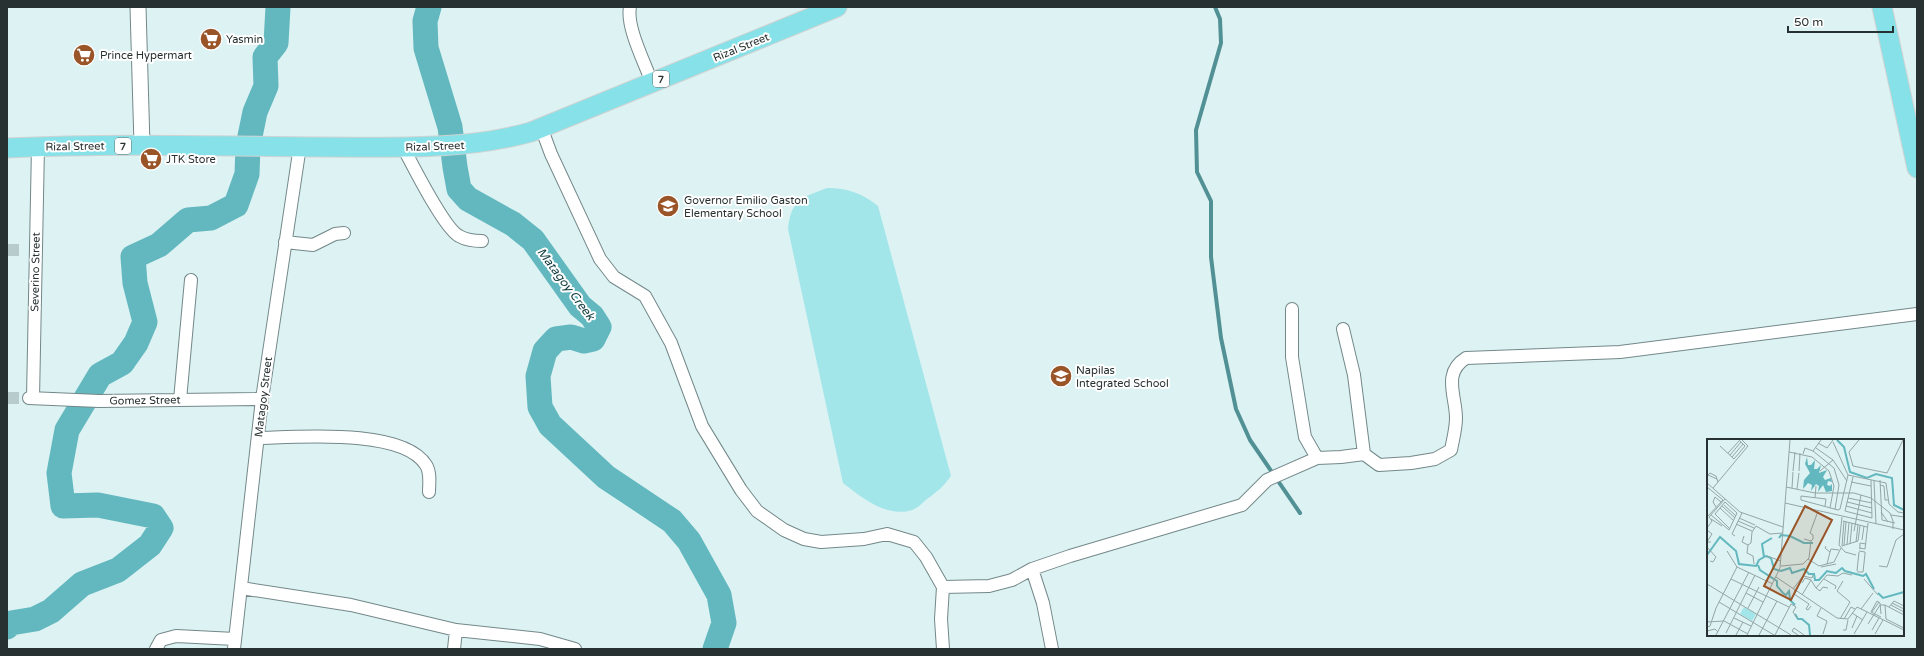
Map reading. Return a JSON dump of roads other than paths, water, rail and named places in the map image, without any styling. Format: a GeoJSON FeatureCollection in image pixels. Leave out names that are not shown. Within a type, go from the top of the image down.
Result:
{"type":"FeatureCollection","features":[{"type":"Feature","properties":{"kind":"main road","name":"Rizal Street"},"geometry":{"type":"LineString","coordinates":[[7,148],[142,145],[403,147],[482,144],[531,132],[837,7]]}},
{"type":"Feature","properties":{"kind":"main road"},"geometry":{"type":"LineString","coordinates":[[1882,7],[1917,168]]}},
{"type":"Feature","properties":{"kind":"street"},"geometry":{"type":"LineString","coordinates":[[138,7],[142,145]]}},
{"type":"Feature","properties":{"kind":"street"},"geometry":{"type":"LineString","coordinates":[[630,7],[629,14],[634,35],[652,83]]}},
{"type":"Feature","properties":{"kind":"street"},"geometry":{"type":"LineString","coordinates":[[541,127],[600,259],[614,277],[645,296],[671,343],[702,426],[741,490],[757,511],[784,530],[804,539],[828,542],[864,539],[887,534],[914,542],[926,556],[943,587],[941,619],[943,649]]}},
{"type":"Feature","properties":{"kind":"street","name":"Matagoy Street"},"geometry":{"type":"LineString","coordinates":[[235,644],[259,438],[262,399],[300,146]]}},
{"type":"Feature","properties":{"kind":"street","name":"Severino Street"},"geometry":{"type":"LineString","coordinates":[[31,398],[30,250],[38,147]]}},
{"type":"Feature","properties":{"kind":"street"},"geometry":{"type":"LineString","coordinates":[[403,147],[419,179],[445,221],[458,236],[474,242],[482,241]]}},
{"type":"Feature","properties":{"kind":"street"},"geometry":{"type":"LineString","coordinates":[[285,242],[313,245],[335,234],[344,233]]}},
{"type":"Feature","properties":{"kind":"street"},"geometry":{"type":"LineString","coordinates":[[180,400],[191,280]]}},
{"type":"Feature","properties":{"kind":"street"},"geometry":{"type":"LineString","coordinates":[[1292,309],[1292,357],[1302,419],[1306,437],[1317,458]]}},
{"type":"Feature","properties":{"kind":"street"},"geometry":{"type":"LineString","coordinates":[[943,587],[989,586],[1012,580],[1032,569],[1228,508],[1242,505],[1267,480],[1317,458],[1364,454],[1379,465],[1411,463],[1435,459],[1451,450],[1456,417],[1452,397],[1452,375],[1460,362],[1466,358],[1620,352],[1917,314]]}},
{"type":"Feature","properties":{"kind":"street"},"geometry":{"type":"LineString","coordinates":[[1343,329],[1354,374],[1364,454]]}},
{"type":"Feature","properties":{"kind":"street","name":"Gomez Street"},"geometry":{"type":"LineString","coordinates":[[31,398],[99,401],[262,399]]}},
{"type":"Feature","properties":{"kind":"street"},"geometry":{"type":"LineString","coordinates":[[259,438],[348,437],[372,439],[386,443],[408,450],[420,458],[427,466],[429,474],[429,492]]}},
{"type":"Feature","properties":{"kind":"street"},"geometry":{"type":"LineString","coordinates":[[1032,569],[1043,603],[1052,649]]}},
{"type":"Feature","properties":{"kind":"street"},"geometry":{"type":"LineString","coordinates":[[241,588],[351,605],[456,630],[540,639],[575,649]]}},
{"type":"Feature","properties":{"kind":"street"},"geometry":{"type":"LineString","coordinates":[[454,649],[456,630]]}},
{"type":"Feature","properties":{"kind":"street"},"geometry":{"type":"LineString","coordinates":[[156,649],[161,640],[176,636],[235,644]]}},
{"type":"Feature","properties":{"kind":"waterway"},"geometry":{"type":"LineString","coordinates":[[7,627],[11,623],[35,619],[51,611],[82,584],[118,570],[150,545],[161,528],[153,516],[98,505],[63,506],[59,473],[67,430],[100,375],[122,363],[136,343],[145,322],[135,283],[133,257],[159,245],[188,220],[211,218],[236,205],[247,174],[248,146],[255,112],[266,86],[265,57],[276,43],[278,7]]}},
{"type":"Feature","properties":{"kind":"waterway","name":"Matagoy Creek"},"geometry":{"type":"LineString","coordinates":[[429,7],[425,21],[426,48],[450,127],[459,189],[468,199],[513,224],[533,240],[580,306],[592,316],[599,327],[593,339],[584,341],[571,337],[556,339],[545,351],[538,376],[540,407],[550,425],[606,477],[672,521],[689,541],[719,595],[724,623],[715,649]]}},
{"type":"Feature","properties":{"kind":"waterway"},"geometry":{"type":"LineString","coordinates":[[1215,7],[1220,19],[1221,43],[1196,130],[1197,172],[1211,201],[1211,257],[1221,338],[1236,409],[1250,440],[1300,513]]}},
{"type":"Feature","properties":{"kind":"tunnel"},"geometry":{"type":"LineString","coordinates":[[7,250],[25,250]]}},
{"type":"Feature","properties":{"kind":"tunnel"},"geometry":{"type":"LineString","coordinates":[[7,398],[29,398]]}},
{"type":"Feature","properties":{"kind":"place","name":"Yasmin"},"geometry":{"type":"Point","coordinates":[211,39]}},
{"type":"Feature","properties":{"kind":"place","name":"Prince Hypermart"},"geometry":{"type":"Point","coordinates":[84,55]}},
{"type":"Feature","properties":{"kind":"place","name":"JTK Store"},"geometry":{"type":"Point","coordinates":[151,159]}},
{"type":"Feature","properties":{"kind":"place","name":"Governor Emilio Gaston Elementary School"},"geometry":{"type":"Point","coordinates":[668,206]}},
{"type":"Feature","properties":{"kind":"place","name":"Napilas Integrated School"},"geometry":{"type":"Point","coordinates":[1061,376]}}]}
